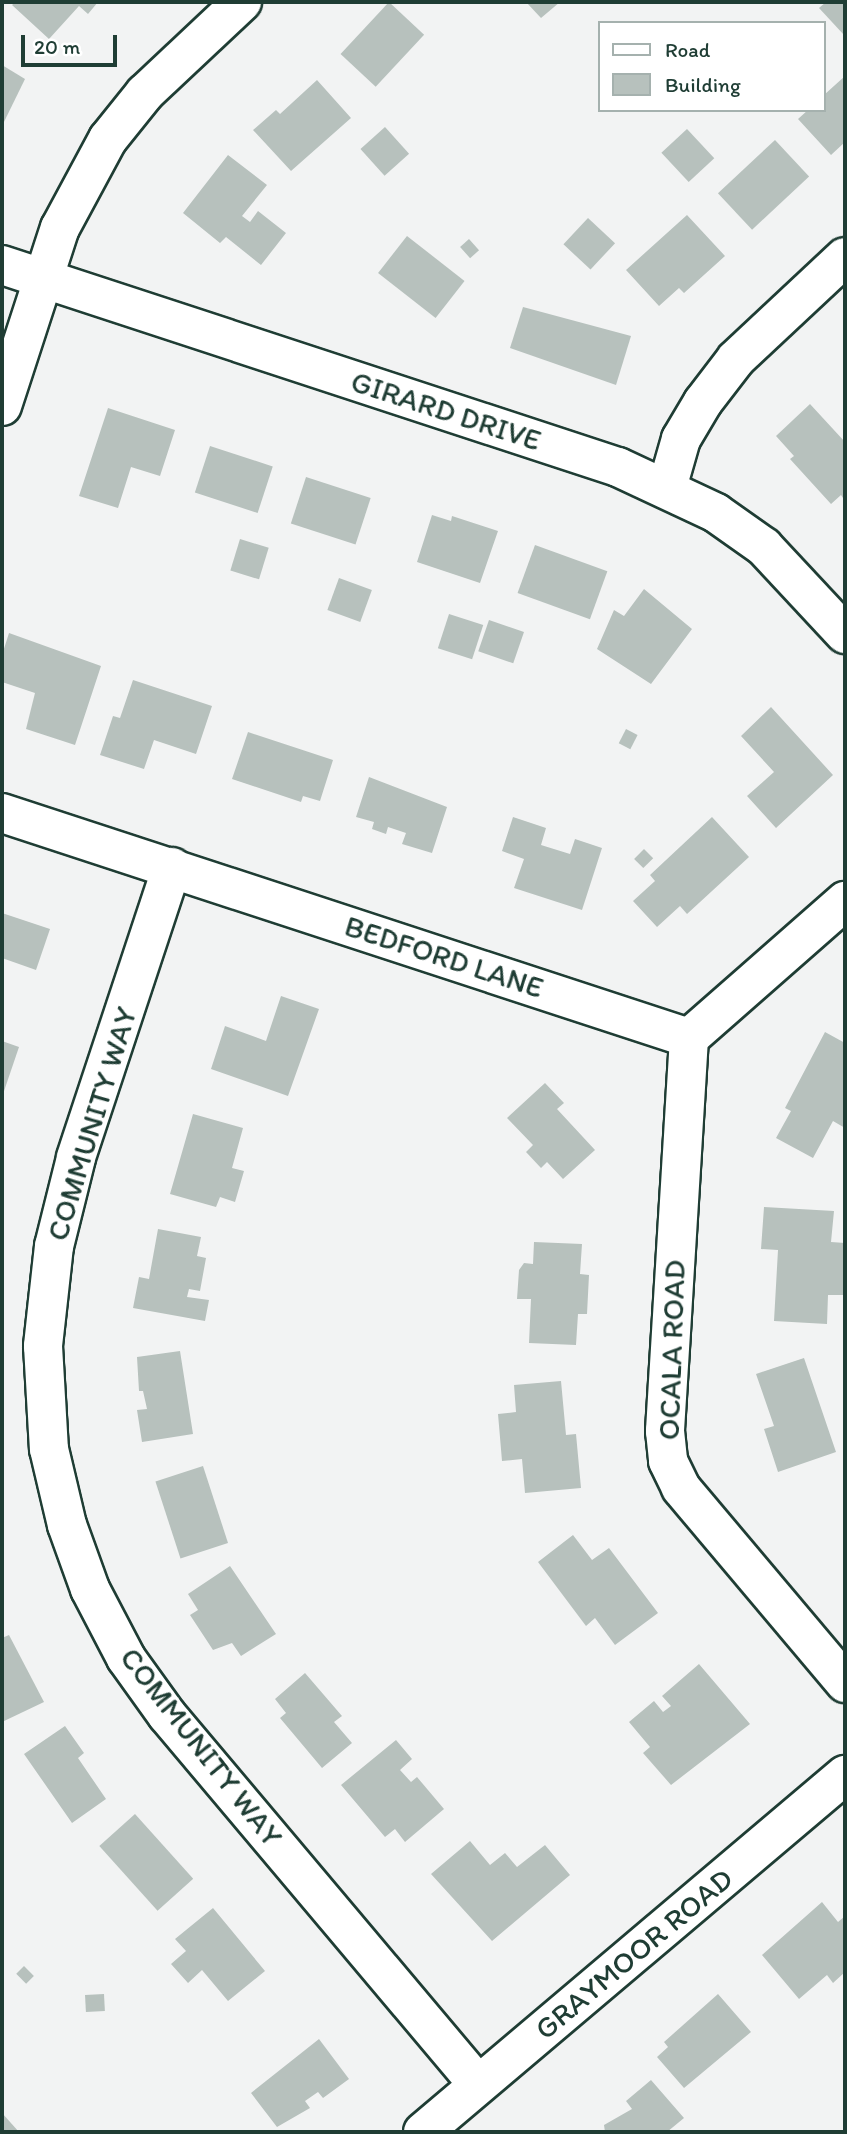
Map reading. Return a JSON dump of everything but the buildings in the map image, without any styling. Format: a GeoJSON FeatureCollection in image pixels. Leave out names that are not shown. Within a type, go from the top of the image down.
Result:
{"type":"FeatureCollection","features":[{"type":"Feature","properties":{"kind":"street"},"geometry":{"type":"LineString","coordinates":[[2,406],[70,206],[108,139],[145,93],[242,2]]}},
{"type":"Feature","properties":{"kind":"street"},"geometry":{"type":"LineString","coordinates":[[667,488],[681,439],[703,402],[736,359],[845,257]]}},
{"type":"Feature","properties":{"kind":"street","name":"GIRARD DRIVE"},"geometry":{"type":"LineString","coordinates":[[2,265],[618,467],[667,488],[716,513],[764,547],[845,634]]}},
{"type":"Feature","properties":{"kind":"street","name":"BEDFORD LANE"},"geometry":{"type":"LineString","coordinates":[[2,813],[689,1038]]}},
{"type":"Feature","properties":{"kind":"street","name":"COMMUNITY WAY"},"geometry":{"type":"LineString","coordinates":[[172,867],[76,1158],[54,1247],[43,1346],[49,1449],[66,1525],[90,1589],[120,1647],[167,1716],[478,2084]]}},
{"type":"Feature","properties":{"kind":"street"},"geometry":{"type":"LineString","coordinates":[[689,1038],[845,901]]}},
{"type":"Feature","properties":{"kind":"street","name":"OCALA ROAD"},"geometry":{"type":"LineString","coordinates":[[689,1038],[665,1431],[668,1461],[681,1488],[845,1683]]}},
{"type":"Feature","properties":{"kind":"street","name":"GRAYMOOR ROAD"},"geometry":{"type":"LineString","coordinates":[[423,2132],[845,1775]]}}]}
